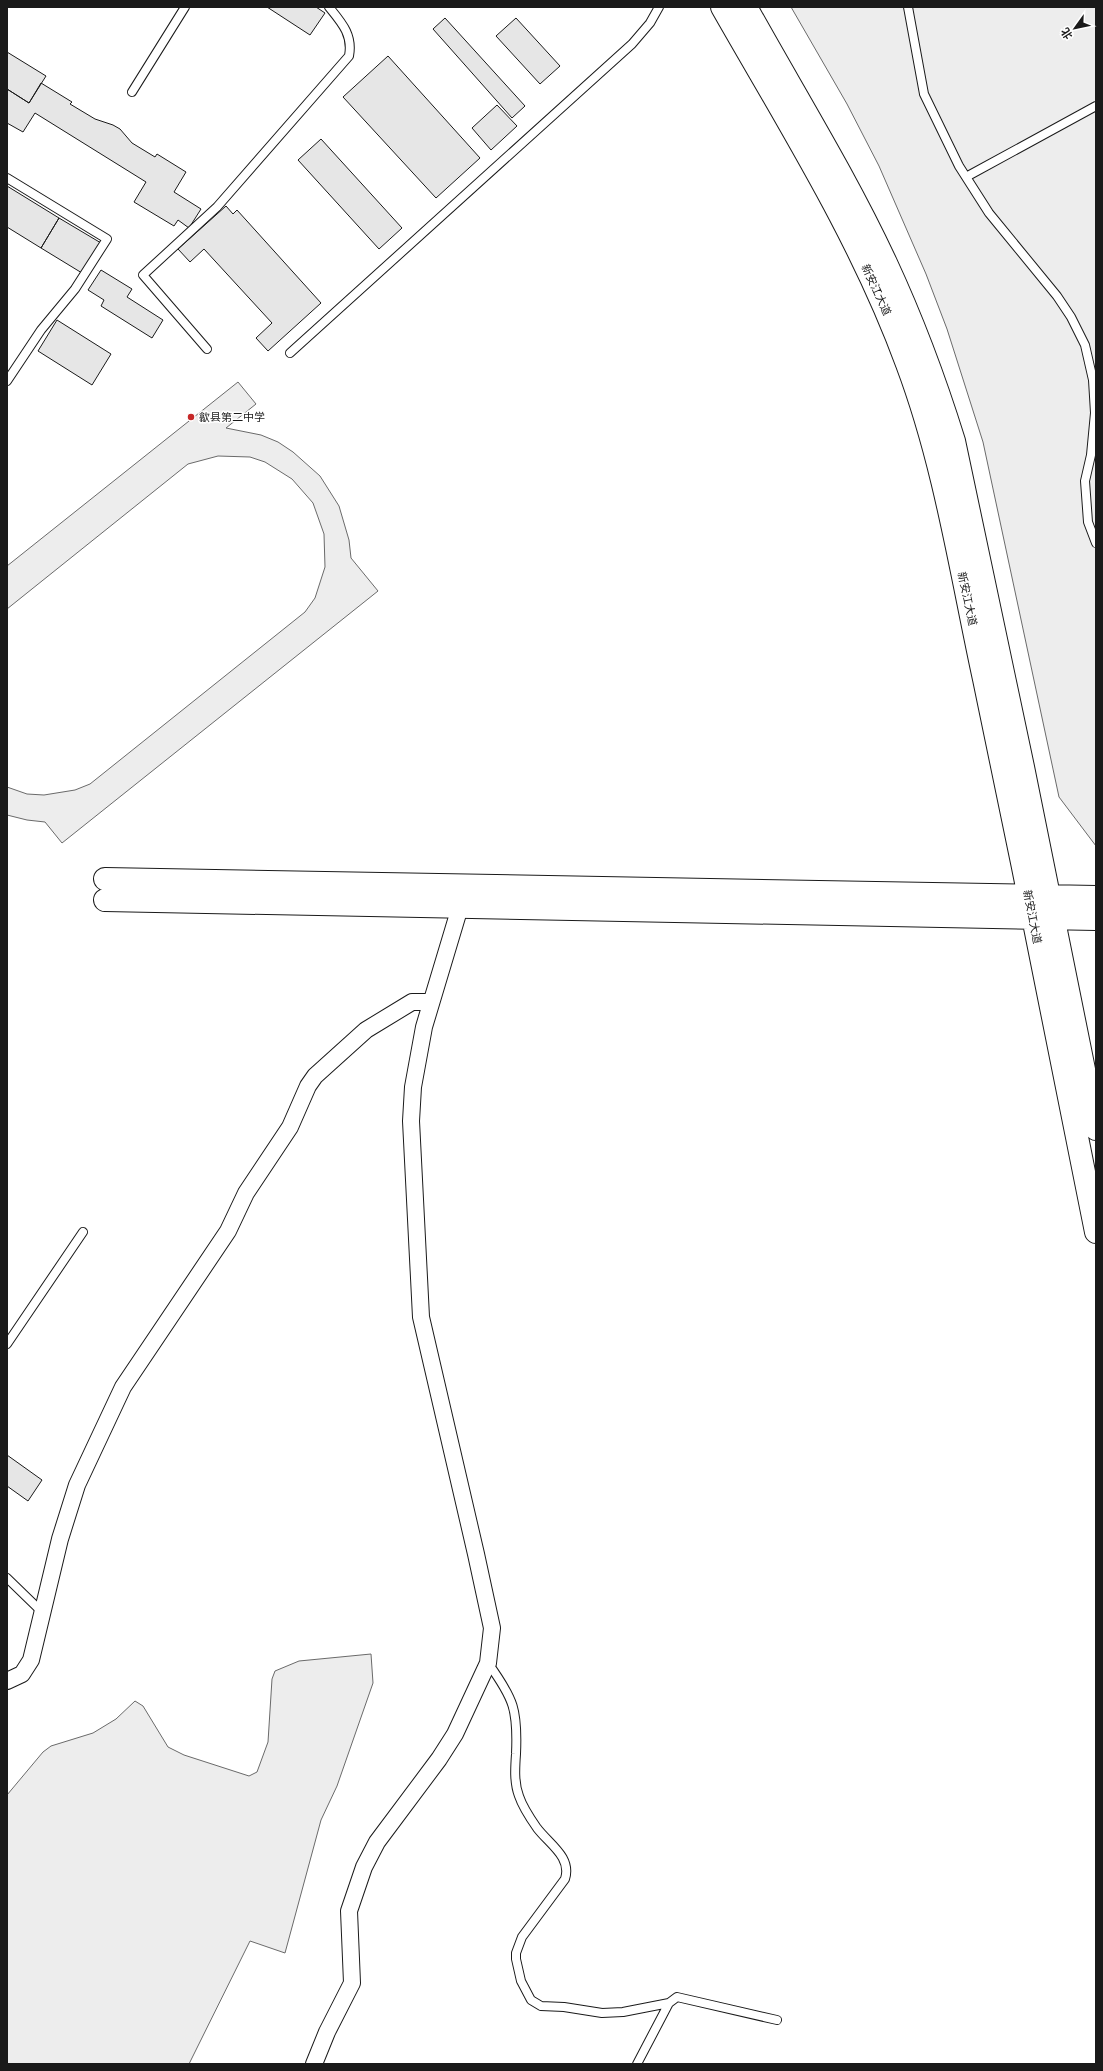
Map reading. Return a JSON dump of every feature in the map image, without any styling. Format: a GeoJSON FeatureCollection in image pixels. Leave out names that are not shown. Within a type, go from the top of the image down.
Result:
{"type":"FeatureCollection","features":[{"type":"Feature","properties":{"kind":"main road","name":"新安江大道"},"geometry":{"type":"LineString","coordinates":[[722,7],[843,222],[890,321],[921,404],[934,446],[1039,896]]}},
{"type":"Feature","properties":{"kind":"main road","name":"新安江大道"},"geometry":{"type":"LineString","coordinates":[[746,7],[861,212],[882,255],[909,313],[941,398],[956,449],[1043,918],[1096,1232]]}},
{"type":"Feature","properties":{"kind":"main road"},"geometry":{"type":"LineString","coordinates":[[105,878],[1096,897]]}},
{"type":"Feature","properties":{"kind":"main road"},"geometry":{"type":"LineString","coordinates":[[105,900],[1096,919]]}},
{"type":"Feature","properties":{"kind":"main road","name":"新安江大道"},"geometry":{"type":"LineString","coordinates":[[1043,918],[1096,1129]]}},
{"type":"Feature","properties":{"kind":"street"},"geometry":{"type":"LineString","coordinates":[[314,2064],[327,2032],[352,1983],[349,1911],[364,1867],[377,1842],[440,1759],[455,1734],[488,1663],[492,1628],[421,1316],[410,1121],[418,1053],[430,1002],[460,907]]}},
{"type":"Feature","properties":{"kind":"street"},"geometry":{"type":"LineString","coordinates":[[7,1681],[13,1680],[26,1670],[31,1660],[60,1539],[77,1485],[114,1402],[228,1231],[246,1193],[290,1127],[308,1086],[315,1076],[366,1030],[412,1002],[430,1002]]}},
{"type":"Feature","properties":{"kind":"lane"},"geometry":{"type":"LineString","coordinates":[[132,92],[186,7]]}},
{"type":"Feature","properties":{"kind":"lane"},"geometry":{"type":"LineString","coordinates":[[207,348],[143,274],[217,207],[350,56],[350,41],[348,32],[329,7]]}},
{"type":"Feature","properties":{"kind":"lane"},"geometry":{"type":"LineString","coordinates":[[290,353],[632,44],[650,23],[659,7]]}},
{"type":"Feature","properties":{"kind":"lane"},"geometry":{"type":"LineString","coordinates":[[908,7],[924,94],[966,177],[1006,236],[1057,296],[1071,316],[1085,345],[1093,380],[1095,413],[1091,455],[1085,481],[1088,522],[1096,543]]}},
{"type":"Feature","properties":{"kind":"lane"},"geometry":{"type":"LineString","coordinates":[[966,177],[1096,106]]}},
{"type":"Feature","properties":{"kind":"lane"},"geometry":{"type":"LineString","coordinates":[[7,178],[107,239],[75,289],[41,330],[7,381]]}},
{"type":"Feature","properties":{"kind":"lane"},"geometry":{"type":"LineString","coordinates":[[7,1344],[83,1232]]}},
{"type":"Feature","properties":{"kind":"lane"},"geometry":{"type":"LineString","coordinates":[[7,1578],[42,1612]]}},
{"type":"Feature","properties":{"kind":"lane"},"geometry":{"type":"LineString","coordinates":[[488,1663],[507,1688],[516,1714],[515,1774],[517,1790],[521,1801],[538,1830],[560,1853],[567,1868],[565,1879],[520,1943],[516,1959],[525,1990],[531,2000],[541,2006],[564,2007],[602,2013],[624,2012],[670,2003]]}},
{"type":"Feature","properties":{"kind":"lane"},"geometry":{"type":"LineString","coordinates":[[637,2064],[670,2003],[676,1997],[777,2020]]}},
{"type":"Feature","properties":{"kind":"shaded area"},"geometry":{"type":"Polygon","coordinates":[[[791,7],[1096,7],[1096,846],[1059,797],[983,442],[947,329],[926,274],[879,166],[847,104],[791,7]]]}},
{"type":"Feature","properties":{"kind":"shaded area"},"geometry":{"type":"Polygon","coordinates":[[[238,382],[256,404],[226,428],[261,435],[278,442],[293,452],[320,476],[339,506],[349,540],[351,558],[378,591],[62,843],[45,822],[27,820],[7,815],[7,787],[27,794],[44,795],[75,790],[90,784],[305,612],[315,598],[325,567],[324,534],[313,503],[292,479],[265,462],[250,457],[218,456],[188,464],[7,609],[7,566],[238,382]]]}},
{"type":"Feature","properties":{"kind":"shaded area"},"geometry":{"type":"Polygon","coordinates":[[[371,1654],[373,1683],[337,1786],[321,1820],[285,1953],[250,1941],[189,2064],[7,2064],[7,1795],[43,1752],[51,1746],[93,1733],[116,1719],[135,1701],[143,1706],[168,1747],[184,1755],[249,1776],[257,1772],[268,1742],[272,1679],[275,1671],[299,1661],[371,1654]]]}},
{"type":"Feature","properties":{"kind":"building"},"geometry":{"type":"Polygon","coordinates":[[[267,7],[316,7],[325,13],[310,35],[267,7]]]}},
{"type":"Feature","properties":{"kind":"building"},"geometry":{"type":"Polygon","coordinates":[[[445,18],[525,106],[512,118],[433,29],[445,18]]]}},
{"type":"Feature","properties":{"kind":"building"},"geometry":{"type":"Polygon","coordinates":[[[516,18],[560,66],[540,84],[496,36],[516,18]]]}},
{"type":"Feature","properties":{"kind":"building"},"geometry":{"type":"Polygon","coordinates":[[[7,52],[46,76],[29,103],[7,89],[7,52]]]}},
{"type":"Feature","properties":{"kind":"building"},"geometry":{"type":"Polygon","coordinates":[[[388,56],[480,158],[436,198],[343,97],[388,56]]]}},
{"type":"Feature","properties":{"kind":"building"},"geometry":{"type":"Polygon","coordinates":[[[41,83],[72,102],[70,104],[95,119],[120,129],[132,143],[155,157],[157,154],[186,172],[174,192],[201,209],[189,228],[178,220],[174,226],[134,202],[146,182],[35,113],[23,132],[7,123],[7,89],[29,103],[41,83]]]}},
{"type":"Feature","properties":{"kind":"building"},"geometry":{"type":"Polygon","coordinates":[[[497,105],[517,126],[491,150],[472,128],[497,105]]]}},
{"type":"Feature","properties":{"kind":"building"},"geometry":{"type":"Polygon","coordinates":[[[321,139],[402,228],[379,249],[298,160],[321,139]]]}},
{"type":"Feature","properties":{"kind":"building"},"geometry":{"type":"Polygon","coordinates":[[[7,186],[59,218],[41,248],[7,227],[7,186]]]}},
{"type":"Feature","properties":{"kind":"building"},"geometry":{"type":"Polygon","coordinates":[[[226,206],[233,214],[237,210],[321,303],[268,351],[256,338],[272,323],[204,249],[190,262],[178,249],[226,206]]]}},
{"type":"Feature","properties":{"kind":"building"},"geometry":{"type":"Polygon","coordinates":[[[59,218],[101,243],[82,273],[41,248],[59,218]]]}},
{"type":"Feature","properties":{"kind":"building"},"geometry":{"type":"Polygon","coordinates":[[[101,270],[132,289],[127,297],[163,320],[152,338],[101,306],[104,300],[88,290],[101,270]]]}},
{"type":"Feature","properties":{"kind":"building"},"geometry":{"type":"Polygon","coordinates":[[[57,320],[111,354],[92,385],[38,351],[57,320]]]}},
{"type":"Feature","properties":{"kind":"building"},"geometry":{"type":"Polygon","coordinates":[[[7,1455],[42,1480],[28,1501],[7,1486],[7,1455]]]}},
{"type":"Feature","properties":{"kind":"place","name":"歙县第二中学"},"geometry":{"type":"Point","coordinates":[191,417]}}]}
